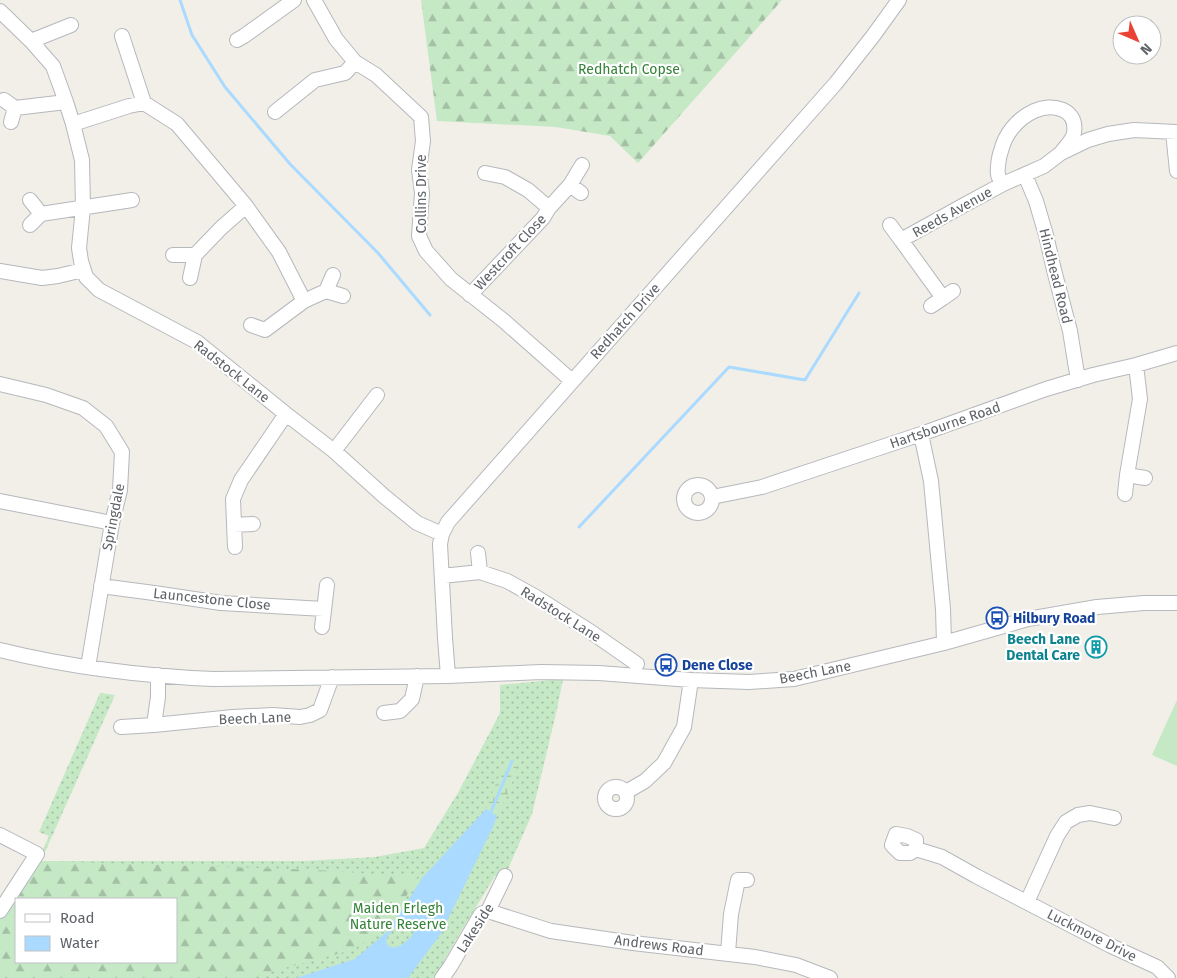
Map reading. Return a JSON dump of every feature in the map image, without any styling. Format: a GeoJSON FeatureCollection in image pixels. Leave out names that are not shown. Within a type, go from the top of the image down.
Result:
{"type":"FeatureCollection","features":[{"type":"Feature","properties":{"kind":"street"},"geometry":{"type":"LineString","coordinates":[[240,35],[294,0]]}},
{"type":"Feature","properties":{"kind":"street","name":"Collins Drive"},"geometry":{"type":"LineString","coordinates":[[314,0],[336,39],[355,62],[376,75],[422,117],[419,170],[422,193],[419,236],[426,251],[451,279],[504,321],[572,381]]}},
{"type":"Feature","properties":{"kind":"street","name":"Redhatch Drive"},"geometry":{"type":"LineString","coordinates":[[448,676],[440,544],[445,526],[836,83],[874,36],[899,0]]}},
{"type":"Feature","properties":{"kind":"street"},"geometry":{"type":"LineString","coordinates":[[0,11],[31,41],[53,66],[74,124],[82,160],[83,208],[79,248],[83,270],[42,278],[0,272]]}},
{"type":"Feature","properties":{"kind":"street"},"geometry":{"type":"LineString","coordinates":[[31,41],[71,26]]}},
{"type":"Feature","properties":{"kind":"street"},"geometry":{"type":"LineString","coordinates":[[128,42],[144,103]]}},
{"type":"Feature","properties":{"kind":"street"},"geometry":{"type":"LineString","coordinates":[[274,112],[315,80],[345,73],[355,62]]}},
{"type":"Feature","properties":{"kind":"street"},"geometry":{"type":"LineString","coordinates":[[11,122],[9,104],[66,102]]}},
{"type":"Feature","properties":{"kind":"street"},"geometry":{"type":"LineString","coordinates":[[74,124],[144,103],[178,124],[246,206],[279,252],[304,301]]}},
{"type":"Feature","properties":{"kind":"street","name":"Reeds Avenue"},"geometry":{"type":"LineString","coordinates":[[1003,184],[998,174],[1000,154],[1004,142],[1012,128],[1034,111],[1051,107],[1067,112],[1071,117],[1074,123],[1074,135],[1061,153]]}},
{"type":"Feature","properties":{"kind":"street","name":"Reeds Avenue"},"geometry":{"type":"LineString","coordinates":[[901,240],[1003,184],[1044,166],[1061,153],[1088,140],[1108,134],[1134,130],[1175,132]]}},
{"type":"Feature","properties":{"kind":"street"},"geometry":{"type":"LineString","coordinates":[[1175,132],[1177,171]]}},
{"type":"Feature","properties":{"kind":"street","name":"Westcroft Close"},"geometry":{"type":"LineString","coordinates":[[470,295],[543,218],[549,208],[575,189],[582,165]]}},
{"type":"Feature","properties":{"kind":"street","name":"Westcroft Close"},"geometry":{"type":"LineString","coordinates":[[485,173],[505,177],[528,190],[549,208]]}},
{"type":"Feature","properties":{"kind":"street","name":"Hindhead Road"},"geometry":{"type":"LineString","coordinates":[[1024,175],[1036,201],[1046,235],[1070,331],[1078,380]]}},
{"type":"Feature","properties":{"kind":"street"},"geometry":{"type":"LineString","coordinates":[[30,200],[41,214]]}},
{"type":"Feature","properties":{"kind":"street"},"geometry":{"type":"LineString","coordinates":[[30,225],[41,214],[132,200]]}},
{"type":"Feature","properties":{"kind":"street"},"geometry":{"type":"LineString","coordinates":[[190,278],[195,255],[246,206]]}},
{"type":"Feature","properties":{"kind":"street","name":"Reeds Avenue"},"geometry":{"type":"LineString","coordinates":[[890,225],[948,294],[931,306]]}},
{"type":"Feature","properties":{"kind":"street"},"geometry":{"type":"LineString","coordinates":[[172,254],[195,255]]}},
{"type":"Feature","properties":{"kind":"street","name":"Radstock Lane"},"geometry":{"type":"LineString","coordinates":[[83,270],[86,277],[98,290],[197,342],[334,450],[385,497],[417,523],[442,534]]}},
{"type":"Feature","properties":{"kind":"street"},"geometry":{"type":"LineString","coordinates":[[326,291],[333,275]]}},
{"type":"Feature","properties":{"kind":"street"},"geometry":{"type":"LineString","coordinates":[[251,325],[266,336],[304,301],[326,291],[342,296]]}},
{"type":"Feature","properties":{"kind":"street","name":"Hartsbourne Road"},"geometry":{"type":"LineString","coordinates":[[712,497],[762,487],[921,434],[1046,389],[1177,353]]}},
{"type":"Feature","properties":{"kind":"street"},"geometry":{"type":"LineString","coordinates":[[1125,494],[1140,399],[1136,365]]}},
{"type":"Feature","properties":{"kind":"street","name":"Springdale"},"geometry":{"type":"LineString","coordinates":[[0,384],[46,395],[83,408],[106,426],[122,452],[120,490],[112,523],[88,667]]}},
{"type":"Feature","properties":{"kind":"street"},"geometry":{"type":"LineString","coordinates":[[334,450],[377,395]]}},
{"type":"Feature","properties":{"kind":"street"},"geometry":{"type":"LineString","coordinates":[[235,547],[233,499],[242,480],[286,414]]}},
{"type":"Feature","properties":{"kind":"street"},"geometry":{"type":"LineString","coordinates":[[921,434],[930,481],[938,547],[944,643]]}},
{"type":"Feature","properties":{"kind":"street"},"geometry":{"type":"LineString","coordinates":[[1127,475],[1145,478]]}},
{"type":"Feature","properties":{"kind":"street"},"geometry":{"type":"LineString","coordinates":[[0,501],[112,523]]}},
{"type":"Feature","properties":{"kind":"street"},"geometry":{"type":"LineString","coordinates":[[234,525],[253,524]]}},
{"type":"Feature","properties":{"kind":"street"},"geometry":{"type":"LineString","coordinates":[[478,553],[480,572]]}},
{"type":"Feature","properties":{"kind":"street","name":"Radstock Lane"},"geometry":{"type":"LineString","coordinates":[[442,576],[480,572],[507,581],[591,632],[637,664]]}},
{"type":"Feature","properties":{"kind":"street"},"geometry":{"type":"LineString","coordinates":[[322,627],[327,585]]}},
{"type":"Feature","properties":{"kind":"street","name":"Launcestone Close"},"geometry":{"type":"LineString","coordinates":[[101,586],[221,603],[324,609]]}},
{"type":"Feature","properties":{"kind":"street","name":"Beech Lane"},"geometry":{"type":"LineString","coordinates":[[0,650],[28,657],[88,667],[214,679],[448,676],[546,672],[749,682],[794,679],[944,643],[1028,619],[1097,607],[1144,603],[1177,603]]}},
{"type":"Feature","properties":{"kind":"street"},"geometry":{"type":"LineString","coordinates":[[154,725],[158,697],[158,675]]}},
{"type":"Feature","properties":{"kind":"street"},"geometry":{"type":"LineString","coordinates":[[384,713],[400,711],[412,699],[417,676]]}},
{"type":"Feature","properties":{"kind":"street","name":"Beech Lane"},"geometry":{"type":"LineString","coordinates":[[121,728],[233,717],[273,715],[300,717],[320,710],[332,678]]}},
{"type":"Feature","properties":{"kind":"street"},"geometry":{"type":"LineString","coordinates":[[626,792],[645,780],[664,763],[684,727],[691,680]]}},
{"type":"Feature","properties":{"kind":"street"},"geometry":{"type":"LineString","coordinates":[[1027,902],[1057,836],[1066,822],[1078,815],[1090,813],[1114,818]]}},
{"type":"Feature","properties":{"kind":"street"},"geometry":{"type":"LineString","coordinates":[[0,835],[37,854],[0,911]]}},
{"type":"Feature","properties":{"kind":"street","name":"Luckmore Drive"},"geometry":{"type":"LineString","coordinates":[[916,849],[942,857],[1112,946],[1157,967],[1177,971]]}},
{"type":"Feature","properties":{"kind":"street","name":"Lakeside"},"geometry":{"type":"LineString","coordinates":[[442,978],[481,914],[488,911],[505,876]]}},
{"type":"Feature","properties":{"kind":"street"},"geometry":{"type":"LineString","coordinates":[[728,953],[731,914],[737,880]]}},
{"type":"Feature","properties":{"kind":"street","name":"Andrews Road"},"geometry":{"type":"LineString","coordinates":[[488,911],[551,931],[633,943],[728,953],[796,965],[830,978]]}},
{"type":"Feature","properties":{"kind":"street","name":"Luckmore Drive"},"geometry":{"type":"LineString","coordinates":[[1157,967],[1168,978]]}},
{"type":"Feature","properties":{"kind":"green space","name":"Redhatch Copse"},"geometry":{"type":"Polygon","coordinates":[[[421,0],[782,0],[638,163],[610,136],[556,127],[437,121],[421,0]]]}},
{"type":"Feature","properties":{"kind":"green space","name":"Maiden Erlegh Nature Reserve"},"geometry":{"type":"Polygon","coordinates":[[[563,679],[532,814],[505,876],[495,876],[434,978],[0,978],[0,915],[38,860],[49,836],[39,832],[100,693],[115,695],[41,861],[304,861],[375,857],[424,848],[459,791],[500,713],[500,685],[563,679]]]}},
{"type":"Feature","properties":{"kind":"green space"},"geometry":{"type":"Polygon","coordinates":[[[1177,700],[1177,766],[1152,755],[1177,700]]]}},
{"type":"Feature","properties":{"kind":"green space"},"geometry":{"type":"Polygon","coordinates":[[[512,761],[517,765],[511,787],[497,816],[486,809],[504,763],[512,761]]]}},
{"type":"Feature","properties":{"kind":"green space"},"geometry":{"type":"Polygon","coordinates":[[[40,861],[316,870],[375,874],[419,874],[388,928],[352,950],[247,978],[0,978],[0,921],[15,900],[15,963],[178,963],[178,898],[17,898],[28,883],[40,861]]]}},
{"type":"Feature","properties":{"kind":"water"},"geometry":{"type":"Polygon","coordinates":[[[486,809],[497,816],[440,935],[408,978],[296,978],[355,959],[389,930],[423,877],[486,809]],[[400,923],[393,929],[386,941],[388,946],[398,946],[411,937],[414,931],[407,923],[400,923]]]}},
{"type":"Feature","properties":{"kind":"waterway"},"geometry":{"type":"LineString","coordinates":[[180,0],[192,35],[225,87],[290,164],[378,253],[430,315]]}},
{"type":"Feature","properties":{"kind":"waterway"},"geometry":{"type":"LineString","coordinates":[[579,527],[729,367],[805,380],[859,293]]}},
{"type":"Feature","properties":{"kind":"waterway"},"geometry":{"type":"LineString","coordinates":[[491,812],[512,761]]}},
{"type":"Feature","properties":{"kind":"place","name":"Hilbury Road"},"geometry":{"type":"Point","coordinates":[997,618]}},
{"type":"Feature","properties":{"kind":"place","name":"Beech Lane Dental Care"},"geometry":{"type":"Point","coordinates":[1096,647]}},
{"type":"Feature","properties":{"kind":"place","name":"Dene Close"},"geometry":{"type":"Point","coordinates":[666,665]}}]}
